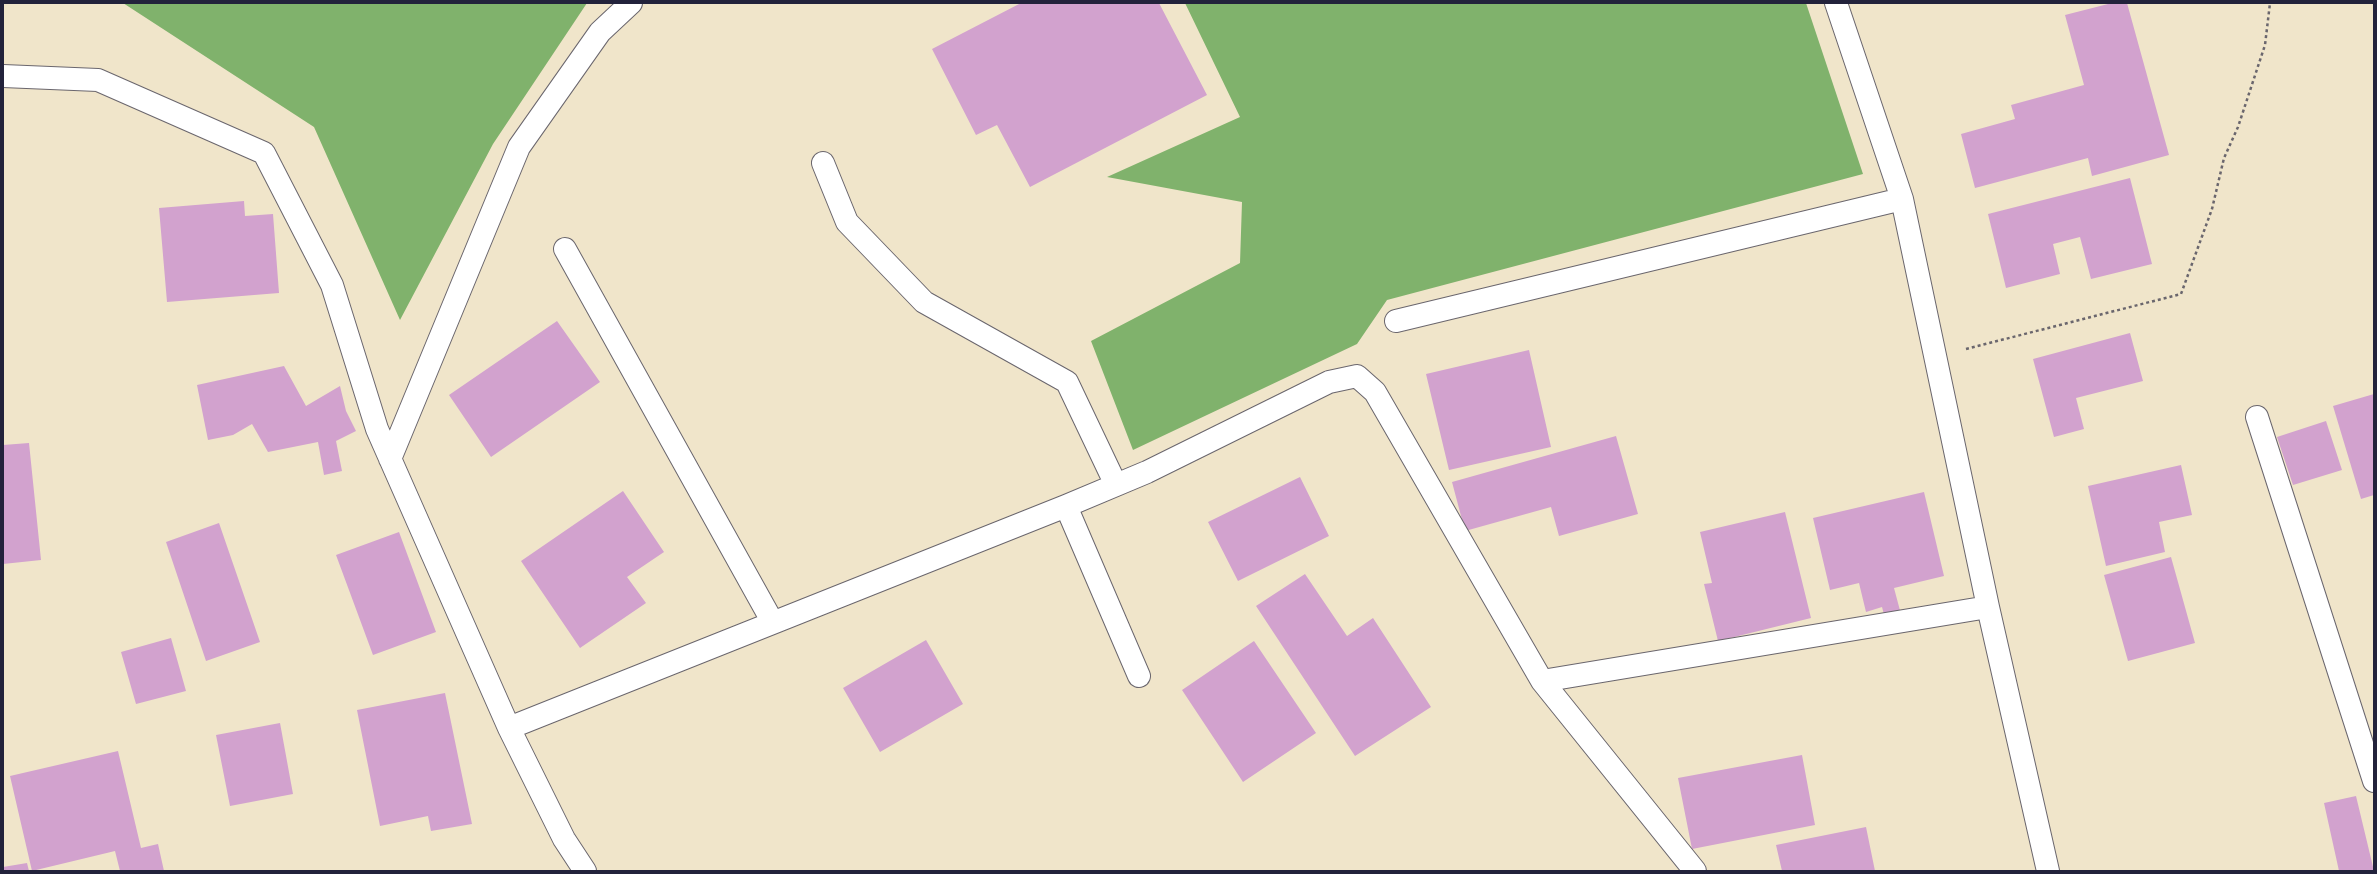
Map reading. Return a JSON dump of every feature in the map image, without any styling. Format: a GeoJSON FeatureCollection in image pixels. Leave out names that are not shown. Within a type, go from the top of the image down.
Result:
{"type":"FeatureCollection","features":[{"type":"Feature","properties":{"kind":"street"},"geometry":{"type":"LineString","coordinates":[[390,459],[519,147],[600,32],[631,3]]}},
{"type":"Feature","properties":{"kind":"street"},"geometry":{"type":"LineString","coordinates":[[1836,3],[1902,199],[1988,607],[2048,871]]}},
{"type":"Feature","properties":{"kind":"street"},"geometry":{"type":"LineString","coordinates":[[3,76],[98,80],[264,153],[332,285],[377,430],[509,728],[564,839],[585,871]]}},
{"type":"Feature","properties":{"kind":"street"},"geometry":{"type":"LineString","coordinates":[[823,163],[847,222],[924,302],[1067,382],[1116,485]]}},
{"type":"Feature","properties":{"kind":"street"},"geometry":{"type":"LineString","coordinates":[[1396,321],[1902,199]]}},
{"type":"Feature","properties":{"kind":"street"},"geometry":{"type":"LineString","coordinates":[[565,249],[772,621]]}},
{"type":"Feature","properties":{"kind":"street"},"geometry":{"type":"LineString","coordinates":[[509,728],[772,621],[1066,506],[1147,472],[1329,382],[1357,376],[1375,392],[1542,681],[1695,871]]}},
{"type":"Feature","properties":{"kind":"street"},"geometry":{"type":"LineString","coordinates":[[2257,417],[2374,782]]}},
{"type":"Feature","properties":{"kind":"street"},"geometry":{"type":"LineString","coordinates":[[1066,506],[1139,676]]}},
{"type":"Feature","properties":{"kind":"street"},"geometry":{"type":"LineString","coordinates":[[1542,681],[1988,607]]}},
{"type":"Feature","properties":{"kind":"path"},"geometry":{"type":"LineString","coordinates":[[1935,357],[2181,294],[2212,209],[2224,158],[2238,127],[2265,45],[2270,3]]}},
{"type":"Feature","properties":{"kind":"green space"},"geometry":{"type":"Polygon","coordinates":[[[123,3],[587,3],[493,144],[400,320],[314,127],[123,3]]]}},
{"type":"Feature","properties":{"kind":"green space"},"geometry":{"type":"Polygon","coordinates":[[[1185,3],[1806,3],[1863,174],[1387,300],[1357,344],[1133,450],[1091,341],[1240,263],[1242,202],[1107,177],[1240,117],[1185,3]]]}},
{"type":"Feature","properties":{"kind":"building"},"geometry":{"type":"Polygon","coordinates":[[[1021,3],[1159,3],[1207,95],[1030,187],[997,125],[976,135],[932,49],[1021,3]]]}},
{"type":"Feature","properties":{"kind":"building"},"geometry":{"type":"Polygon","coordinates":[[[2112,3],[2127,3],[2169,155],[2092,176],[2088,158],[1975,188],[1961,134],[2015,119],[2011,105],[2084,85],[2065,15],[2112,3]]]}},
{"type":"Feature","properties":{"kind":"building"},"geometry":{"type":"Polygon","coordinates":[[[2130,178],[2152,264],[2091,279],[2080,237],[2053,244],[2060,274],[2006,288],[1988,214],[2130,178]]]}},
{"type":"Feature","properties":{"kind":"building"},"geometry":{"type":"Polygon","coordinates":[[[244,201],[245,216],[273,214],[279,293],[167,302],[159,208],[244,201]]]}},
{"type":"Feature","properties":{"kind":"building"},"geometry":{"type":"Polygon","coordinates":[[[557,321],[600,382],[491,457],[449,395],[557,321]]]}},
{"type":"Feature","properties":{"kind":"building"},"geometry":{"type":"Polygon","coordinates":[[[2130,333],[2143,381],[2076,398],[2084,429],[2054,437],[2033,359],[2130,333]]]}},
{"type":"Feature","properties":{"kind":"building"},"geometry":{"type":"Polygon","coordinates":[[[1529,350],[1551,447],[1449,470],[1426,374],[1529,350]]]}},
{"type":"Feature","properties":{"kind":"building"},"geometry":{"type":"Polygon","coordinates":[[[284,366],[306,406],[340,386],[346,411],[356,431],[336,441],[342,471],[324,475],[318,442],[268,452],[252,424],[233,435],[208,440],[197,385],[284,366]]]}},
{"type":"Feature","properties":{"kind":"building"},"geometry":{"type":"Polygon","coordinates":[[[2374,394],[2374,495],[2361,499],[2333,406],[2374,394]]]}},
{"type":"Feature","properties":{"kind":"building"},"geometry":{"type":"Polygon","coordinates":[[[2326,421],[2342,470],[2293,485],[2277,437],[2326,421]]]}},
{"type":"Feature","properties":{"kind":"building"},"geometry":{"type":"Polygon","coordinates":[[[1616,436],[1638,514],[1559,536],[1551,507],[1465,531],[1452,482],[1616,436]]]}},
{"type":"Feature","properties":{"kind":"building"},"geometry":{"type":"Polygon","coordinates":[[[29,443],[41,560],[3,564],[3,445],[29,443]]]}},
{"type":"Feature","properties":{"kind":"building"},"geometry":{"type":"Polygon","coordinates":[[[2181,465],[2192,515],[2159,522],[2165,552],[2106,566],[2088,486],[2181,465]]]}},
{"type":"Feature","properties":{"kind":"building"},"geometry":{"type":"Polygon","coordinates":[[[1300,477],[1329,536],[1238,581],[1208,522],[1300,477]]]}},
{"type":"Feature","properties":{"kind":"building"},"geometry":{"type":"Polygon","coordinates":[[[623,491],[664,552],[627,577],[646,603],[580,648],[521,561],[623,491]]]}},
{"type":"Feature","properties":{"kind":"building"},"geometry":{"type":"Polygon","coordinates":[[[1924,492],[1944,576],[1894,588],[1902,618],[1886,622],[1882,607],[1866,612],[1859,583],[1830,590],[1813,518],[1924,492]]]}},
{"type":"Feature","properties":{"kind":"building"},"geometry":{"type":"Polygon","coordinates":[[[1785,512],[1811,618],[1718,641],[1704,584],[1712,583],[1700,532],[1785,512]]]}},
{"type":"Feature","properties":{"kind":"building"},"geometry":{"type":"Polygon","coordinates":[[[219,523],[260,642],[206,661],[166,542],[219,523]]]}},
{"type":"Feature","properties":{"kind":"building"},"geometry":{"type":"Polygon","coordinates":[[[399,532],[436,632],[373,655],[336,555],[399,532]]]}},
{"type":"Feature","properties":{"kind":"building"},"geometry":{"type":"Polygon","coordinates":[[[2171,557],[2195,643],[2128,661],[2104,575],[2171,557]]]}},
{"type":"Feature","properties":{"kind":"building"},"geometry":{"type":"Polygon","coordinates":[[[1305,574],[1347,636],[1373,618],[1431,707],[1355,756],[1256,606],[1305,574]]]}},
{"type":"Feature","properties":{"kind":"building"},"geometry":{"type":"Polygon","coordinates":[[[171,638],[186,691],[136,704],[121,652],[171,638]]]}},
{"type":"Feature","properties":{"kind":"building"},"geometry":{"type":"Polygon","coordinates":[[[926,640],[963,704],[880,752],[843,688],[926,640]]]}},
{"type":"Feature","properties":{"kind":"building"},"geometry":{"type":"Polygon","coordinates":[[[1254,641],[1316,733],[1243,782],[1182,690],[1254,641]]]}},
{"type":"Feature","properties":{"kind":"building"},"geometry":{"type":"Polygon","coordinates":[[[445,693],[472,824],[431,831],[428,816],[380,826],[357,710],[445,693]]]}},
{"type":"Feature","properties":{"kind":"building"},"geometry":{"type":"Polygon","coordinates":[[[280,723],[293,794],[230,806],[216,735],[280,723]]]}},
{"type":"Feature","properties":{"kind":"building"},"geometry":{"type":"Polygon","coordinates":[[[118,751],[141,848],[158,844],[164,871],[120,871],[115,851],[32,871],[10,776],[118,751]]]}},
{"type":"Feature","properties":{"kind":"building"},"geometry":{"type":"Polygon","coordinates":[[[1802,755],[1815,825],[1692,849],[1678,778],[1802,755]]]}},
{"type":"Feature","properties":{"kind":"building"},"geometry":{"type":"Polygon","coordinates":[[[2356,796],[2374,871],[2339,871],[2324,803],[2356,796]]]}},
{"type":"Feature","properties":{"kind":"building"},"geometry":{"type":"Polygon","coordinates":[[[1866,827],[1875,871],[1782,871],[1776,845],[1866,827]]]}},
{"type":"Feature","properties":{"kind":"building"},"geometry":{"type":"Polygon","coordinates":[[[27,863],[29,871],[3,871],[3,867],[27,863]]]}}]}
